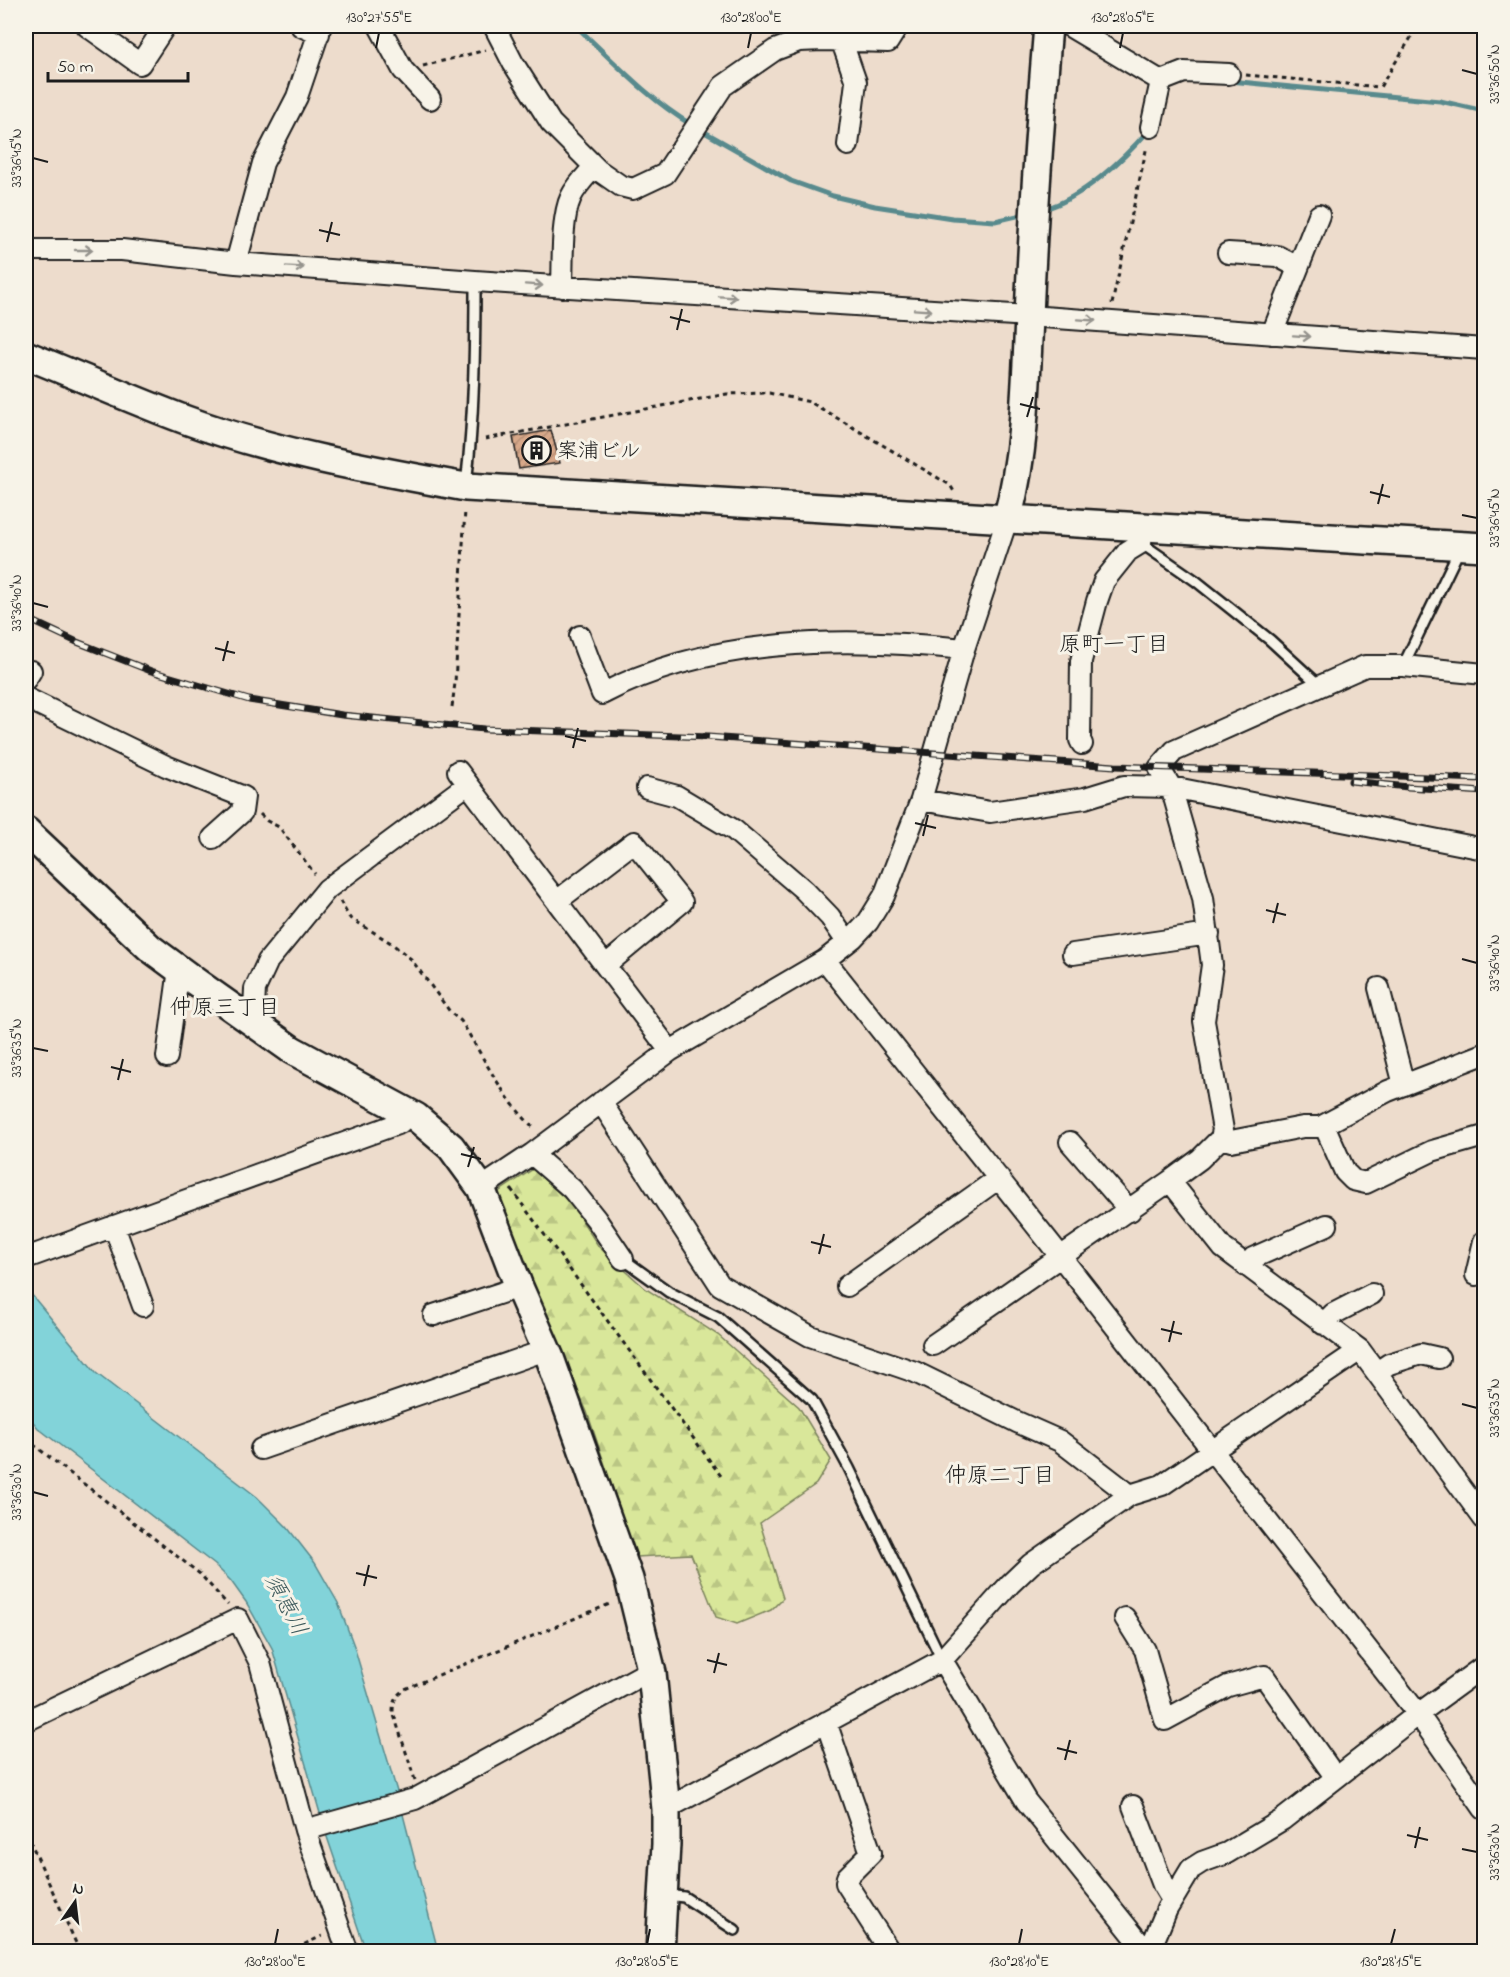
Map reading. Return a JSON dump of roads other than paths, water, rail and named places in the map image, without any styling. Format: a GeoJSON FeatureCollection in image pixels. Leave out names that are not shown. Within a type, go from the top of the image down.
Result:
{"type":"FeatureCollection","features":[{"type":"Feature","properties":{"kind":"street"},"geometry":{"type":"LineString","coordinates":[[87,26],[140,64],[165,26]]}},
{"type":"Feature","properties":{"kind":"street"},"geometry":{"type":"LineString","coordinates":[[236,263],[263,163],[297,97],[320,30],[301,26]]}},
{"type":"Feature","properties":{"kind":"street"},"geometry":{"type":"LineString","coordinates":[[379,26],[403,70],[430,99]]}},
{"type":"Feature","properties":{"kind":"street"},"geometry":{"type":"LineString","coordinates":[[494,26],[513,63],[551,123],[594,166],[621,186],[633,189],[664,174],[723,86],[775,50],[799,41],[823,40],[842,34],[888,42],[898,26]]}},
{"type":"Feature","properties":{"kind":"street"},"geometry":{"type":"LineString","coordinates":[[491,1182],[670,1051],[825,960],[868,922],[884,896],[921,801],[964,649],[1007,520],[1022,442],[1027,392],[1029,316],[1048,26]]}},
{"type":"Feature","properties":{"kind":"street"},"geometry":{"type":"LineString","coordinates":[[1069,26],[1161,81]]}},
{"type":"Feature","properties":{"kind":"street"},"geometry":{"type":"LineString","coordinates":[[842,34],[856,82],[848,145]]}},
{"type":"Feature","properties":{"kind":"street"},"geometry":{"type":"LineString","coordinates":[[1161,81],[1184,72],[1229,74]]}},
{"type":"Feature","properties":{"kind":"street"},"geometry":{"type":"LineString","coordinates":[[1151,127],[1161,81]]}},
{"type":"Feature","properties":{"kind":"street"},"geometry":{"type":"LineString","coordinates":[[562,287],[568,204],[594,166]]}},
{"type":"Feature","properties":{"kind":"street"},"geometry":{"type":"LineString","coordinates":[[1272,334],[1319,214]]}},
{"type":"Feature","properties":{"kind":"street"},"geometry":{"type":"LineString","coordinates":[[26,250],[122,250],[236,263],[475,281],[1029,316],[1485,349]]}},
{"type":"Feature","properties":{"kind":"street"},"geometry":{"type":"LineString","coordinates":[[1228,253],[1277,256],[1298,267]]}},
{"type":"Feature","properties":{"kind":"street"},"geometry":{"type":"LineString","coordinates":[[26,355],[187,420],[265,445],[375,471],[466,488],[1007,520],[1142,535],[1473,546]]}},
{"type":"Feature","properties":{"kind":"street"},"geometry":{"type":"LineString","coordinates":[[1082,744],[1080,740],[1081,661],[1097,601],[1104,581],[1142,535]]}},
{"type":"Feature","properties":{"kind":"street"},"geometry":{"type":"LineString","coordinates":[[580,636],[602,694],[630,679],[681,663],[722,653],[761,648],[829,643],[964,649]]}},
{"type":"Feature","properties":{"kind":"street"},"geometry":{"type":"LineString","coordinates":[[933,1345],[1130,1211],[1200,1159],[1221,1138],[1223,1130],[1204,1021],[1212,965],[1203,898],[1171,787],[1159,768],[1174,751],[1365,666],[1403,666],[1485,674]]}},
{"type":"Feature","properties":{"kind":"street"},"geometry":{"type":"LineString","coordinates":[[26,698],[166,766],[244,797],[242,812],[213,838]]}},
{"type":"Feature","properties":{"kind":"street"},"geometry":{"type":"LineString","coordinates":[[249,1020],[254,1010],[255,988],[268,961],[327,889],[463,778],[670,1051]]}},
{"type":"Feature","properties":{"kind":"street"},"geometry":{"type":"LineString","coordinates":[[921,801],[990,812],[1085,798],[1124,786],[1171,787],[1485,849]]}},
{"type":"Feature","properties":{"kind":"street"},"geometry":{"type":"LineString","coordinates":[[647,788],[676,796],[734,830],[804,890],[830,917],[847,942]]}},
{"type":"Feature","properties":{"kind":"street"},"geometry":{"type":"LineString","coordinates":[[26,831],[150,948],[292,1050],[416,1117],[491,1182],[519,1287],[546,1350],[629,1579],[652,1673],[666,1809],[660,1952]]}},
{"type":"Feature","properties":{"kind":"street"},"geometry":{"type":"LineString","coordinates":[[557,901],[634,842],[682,902],[606,965]]}},
{"type":"Feature","properties":{"kind":"street"},"geometry":{"type":"LineString","coordinates":[[1073,954],[1209,934]]}},
{"type":"Feature","properties":{"kind":"street"},"geometry":{"type":"LineString","coordinates":[[825,960],[999,1178],[1418,1713],[1485,1809]]}},
{"type":"Feature","properties":{"kind":"street"},"geometry":{"type":"LineString","coordinates":[[167,1057],[179,969]]}},
{"type":"Feature","properties":{"kind":"street"},"geometry":{"type":"LineString","coordinates":[[1379,988],[1404,1085]]}},
{"type":"Feature","properties":{"kind":"street"},"geometry":{"type":"LineString","coordinates":[[1221,1138],[1231,1141],[1324,1125],[1388,1091],[1485,1054]]}},
{"type":"Feature","properties":{"kind":"street"},"geometry":{"type":"LineString","coordinates":[[602,1102],[720,1285],[810,1336],[915,1372],[1060,1441],[1130,1495]]}},
{"type":"Feature","properties":{"kind":"street"},"geometry":{"type":"LineString","coordinates":[[26,1256],[26,1258],[400,1123],[409,1113]]}},
{"type":"Feature","properties":{"kind":"street"},"geometry":{"type":"LineString","coordinates":[[1324,1125],[1345,1172],[1353,1180],[1366,1184],[1432,1151],[1485,1136]]}},
{"type":"Feature","properties":{"kind":"street"},"geometry":{"type":"LineString","coordinates":[[1070,1142],[1130,1211]]}},
{"type":"Feature","properties":{"kind":"street"},"geometry":{"type":"LineString","coordinates":[[532,1154],[572,1189],[623,1259]]}},
{"type":"Feature","properties":{"kind":"street"},"geometry":{"type":"LineString","coordinates":[[847,1286],[999,1178]]}},
{"type":"Feature","properties":{"kind":"street"},"geometry":{"type":"LineString","coordinates":[[1170,1181],[1222,1248],[1360,1350],[1485,1519]]}},
{"type":"Feature","properties":{"kind":"street"},"geometry":{"type":"LineString","coordinates":[[1246,1266],[1253,1258],[1327,1225]]}},
{"type":"Feature","properties":{"kind":"street"},"geometry":{"type":"LineString","coordinates":[[114,1226],[144,1306]]}},
{"type":"Feature","properties":{"kind":"street"},"geometry":{"type":"LineString","coordinates":[[1476,1275],[1485,1241]]}},
{"type":"Feature","properties":{"kind":"street"},"geometry":{"type":"LineString","coordinates":[[434,1315],[519,1287]]}},
{"type":"Feature","properties":{"kind":"street"},"geometry":{"type":"LineString","coordinates":[[1323,1324],[1333,1314],[1372,1294]]}},
{"type":"Feature","properties":{"kind":"street"},"geometry":{"type":"LineString","coordinates":[[261,1449],[546,1350]]}},
{"type":"Feature","properties":{"kind":"street"},"geometry":{"type":"LineString","coordinates":[[666,1809],[942,1660],[1010,1584],[1031,1564],[1130,1495],[1162,1485],[1360,1350]]}},
{"type":"Feature","properties":{"kind":"street"},"geometry":{"type":"LineString","coordinates":[[1377,1372],[1389,1364],[1421,1354],[1439,1358]]}},
{"type":"Feature","properties":{"kind":"street"},"geometry":{"type":"LineString","coordinates":[[26,1721],[238,1618],[260,1663],[314,1828],[339,1927],[348,1952]]}},
{"type":"Feature","properties":{"kind":"street"},"geometry":{"type":"LineString","coordinates":[[1125,1618],[1145,1650],[1165,1720],[1228,1686],[1264,1676],[1336,1778]]}},
{"type":"Feature","properties":{"kind":"street"},"geometry":{"type":"LineString","coordinates":[[942,1660],[1026,1801],[1138,1941],[1150,1951],[1156,1929],[1191,1869],[1227,1852],[1282,1820],[1418,1713],[1485,1666]]}},
{"type":"Feature","properties":{"kind":"street"},"geometry":{"type":"LineString","coordinates":[[314,1828],[418,1797],[640,1676],[652,1673]]}},
{"type":"Feature","properties":{"kind":"street"},"geometry":{"type":"LineString","coordinates":[[826,1722],[871,1853],[847,1877],[846,1883],[890,1952]]}},
{"type":"Feature","properties":{"kind":"street"},"geometry":{"type":"LineString","coordinates":[[1133,1806],[1163,1885],[1172,1900]]}},
{"type":"Feature","properties":{"kind":"lane"},"geometry":{"type":"LineString","coordinates":[[466,488],[475,363],[475,281]]}},
{"type":"Feature","properties":{"kind":"lane"},"geometry":{"type":"LineString","coordinates":[[1142,535],[1270,640],[1320,686]]}},
{"type":"Feature","properties":{"kind":"lane"},"geometry":{"type":"LineString","coordinates":[[1403,666],[1473,546]]}},
{"type":"Feature","properties":{"kind":"lane"},"geometry":{"type":"LineString","coordinates":[[623,1259],[669,1292],[718,1317],[812,1400],[849,1468],[942,1660]]}},
{"type":"Feature","properties":{"kind":"lane"},"geometry":{"type":"LineString","coordinates":[[664,1895],[684,1897],[735,1930]]}},
{"type":"Feature","properties":{"kind":"water","name":"須恵川"},"geometry":{"type":"Polygon","coordinates":[[[26,1288],[96,1373],[257,1497],[287,1527],[315,1563],[338,1603],[354,1646],[398,1795],[438,1951],[366,1951],[326,1834],[272,1648],[246,1602],[231,1581],[215,1565],[38,1428],[26,1413],[26,1288]]]}},
{"type":"Feature","properties":{"kind":"waterway"},"geometry":{"type":"LineString","coordinates":[[576,26],[646,92],[692,125]]}},
{"type":"Feature","properties":{"kind":"waterway"},"geometry":{"type":"LineString","coordinates":[[1230,81],[1440,101],[1484,111]]}},
{"type":"Feature","properties":{"kind":"waterway"},"geometry":{"type":"LineString","coordinates":[[701,130],[791,181],[833,196],[875,206],[952,218],[995,221],[1026,214]]}},
{"type":"Feature","properties":{"kind":"waterway"},"geometry":{"type":"LineString","coordinates":[[1044,209],[1087,188],[1114,166],[1148,131]]}},
{"type":"Feature","properties":{"kind":"railway"},"geometry":{"type":"LineString","coordinates":[[26,618],[77,642],[151,671],[249,700],[342,715],[484,729],[708,737],[1115,766],[1484,779]]}},
{"type":"Feature","properties":{"kind":"railway"},"geometry":{"type":"LineString","coordinates":[[1351,781],[1484,792]]}},
{"type":"Feature","properties":{"kind":"place","name":"案浦ビル"},"geometry":{"type":"Point","coordinates":[536,450]}},
{"type":"Feature","properties":{"kind":"district","name":"原町一丁目"},"geometry":{"type":"Point","coordinates":[1114,643]}},
{"type":"Feature","properties":{"kind":"district","name":"仲原三丁目"},"geometry":{"type":"Point","coordinates":[225,1006]}},
{"type":"Feature","properties":{"kind":"district","name":"仲原二丁目"},"geometry":{"type":"Point","coordinates":[1000,1474]}}]}
